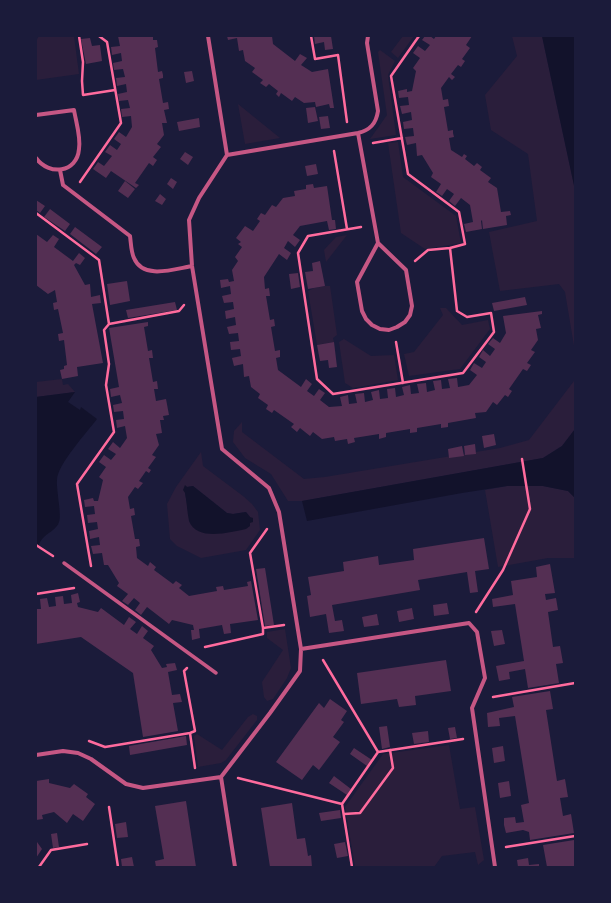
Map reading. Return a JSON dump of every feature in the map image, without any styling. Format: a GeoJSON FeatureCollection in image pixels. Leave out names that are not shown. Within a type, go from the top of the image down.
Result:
{"type":"FeatureCollection","features":[{"type":"Feature","properties":{"kind":"street"},"geometry":{"type":"LineString","coordinates":[[36,755],[63,751],[78,753],[91,759],[126,784],[143,788],[222,776],[300,671],[301,649],[279,512],[269,488],[222,449],[192,266],[189,220],[199,198],[227,154],[208,36]]}},
{"type":"Feature","properties":{"kind":"street"},"geometry":{"type":"LineString","coordinates":[[227,154],[332,138],[358,133],[369,129],[374,124],[378,111],[367,43],[368,36]]}},
{"type":"Feature","properties":{"kind":"street"},"geometry":{"type":"LineString","coordinates":[[36,115],[74,110],[80,151],[73,163],[67,168],[60,170],[46,168],[36,158]]}},
{"type":"Feature","properties":{"kind":"street"},"geometry":{"type":"LineString","coordinates":[[358,133],[378,243],[406,270],[412,306],[410,315],[405,322],[389,330],[380,329],[372,325],[366,319],[362,311],[357,282],[378,243]]}},
{"type":"Feature","properties":{"kind":"street"},"geometry":{"type":"LineString","coordinates":[[60,170],[63,185],[130,236],[133,257],[142,268],[155,272],[192,266]]}},
{"type":"Feature","properties":{"kind":"street"},"geometry":{"type":"LineString","coordinates":[[64,563],[216,673]]}},
{"type":"Feature","properties":{"kind":"street"},"geometry":{"type":"LineString","coordinates":[[301,649],[470,623],[477,632],[485,678],[472,708],[495,867]]}},
{"type":"Feature","properties":{"kind":"street"},"geometry":{"type":"LineString","coordinates":[[222,776],[235,867]]}},
{"type":"Feature","properties":{"kind":"path"},"geometry":{"type":"LineString","coordinates":[[79,36],[83,62],[83,94],[115,90]]}},
{"type":"Feature","properties":{"kind":"path"},"geometry":{"type":"LineString","coordinates":[[72,193],[121,123],[107,42],[99,36]]}},
{"type":"Feature","properties":{"kind":"path"},"geometry":{"type":"LineString","coordinates":[[311,36],[315,59],[338,55],[349,135]]}},
{"type":"Feature","properties":{"kind":"path"},"geometry":{"type":"LineString","coordinates":[[332,138],[346,229]]}},
{"type":"Feature","properties":{"kind":"path"},"geometry":{"type":"LineString","coordinates":[[361,145],[402,138]]}},
{"type":"Feature","properties":{"kind":"path"},"geometry":{"type":"LineString","coordinates":[[36,213],[99,260],[108,324],[104,330],[109,364],[106,385],[114,432],[77,484],[94,585],[36,594]]}},
{"type":"Feature","properties":{"kind":"path"},"geometry":{"type":"LineString","coordinates":[[406,270],[428,250],[450,248]]}},
{"type":"Feature","properties":{"kind":"path"},"geometry":{"type":"LineString","coordinates":[[108,324],[179,311],[185,304],[197,299]]}},
{"type":"Feature","properties":{"kind":"path"},"geometry":{"type":"LineString","coordinates":[[394,328],[403,383]]}},
{"type":"Feature","properties":{"kind":"path"},"geometry":{"type":"LineString","coordinates":[[470,623],[503,570],[530,509],[522,459]]}},
{"type":"Feature","properties":{"kind":"path"},"geometry":{"type":"LineString","coordinates":[[86,739],[105,747],[195,731],[184,671],[199,648],[263,634],[250,553],[279,512]]}},
{"type":"Feature","properties":{"kind":"path"},"geometry":{"type":"LineString","coordinates":[[36,545],[43,550]]}},
{"type":"Feature","properties":{"kind":"path"},"geometry":{"type":"LineString","coordinates":[[263,628],[297,623]]}},
{"type":"Feature","properties":{"kind":"path"},"geometry":{"type":"LineString","coordinates":[[316,647],[378,752]]}},
{"type":"Feature","properties":{"kind":"path"},"geometry":{"type":"LineString","coordinates":[[476,699],[575,683]]}},
{"type":"Feature","properties":{"kind":"path"},"geometry":{"type":"LineString","coordinates":[[190,733],[196,780]]}},
{"type":"Feature","properties":{"kind":"path"},"geometry":{"type":"LineString","coordinates":[[352,867],[342,804],[378,752],[476,736]]}},
{"type":"Feature","properties":{"kind":"path"},"geometry":{"type":"LineString","coordinates":[[344,814],[360,813],[393,768],[390,750]]}},
{"type":"Feature","properties":{"kind":"path"},"geometry":{"type":"LineString","coordinates":[[222,776],[342,804]]}},
{"type":"Feature","properties":{"kind":"path"},"geometry":{"type":"LineString","coordinates":[[109,807],[118,867]]}},
{"type":"Feature","properties":{"kind":"path"},"geometry":{"type":"LineString","coordinates":[[492,849],[575,836]]}},
{"type":"Feature","properties":{"kind":"path"},"geometry":{"type":"LineString","coordinates":[[39,867],[51,850],[87,844]]}},
{"type":"Feature","properties":{"kind":"shaded area"},"geometry":{"type":"Polygon","coordinates":[[[39,36],[74,36],[79,74],[36,80],[36,41],[39,36]]]}},
{"type":"Feature","properties":{"kind":"shaded area"},"geometry":{"type":"Polygon","coordinates":[[[403,36],[414,36],[398,58],[391,52],[403,36]]]}},
{"type":"Feature","properties":{"kind":"shaded area"},"geometry":{"type":"Polygon","coordinates":[[[512,36],[542,36],[575,190],[575,352],[565,292],[559,284],[500,291],[489,232],[537,221],[528,154],[491,130],[485,95],[517,56],[512,36]]]}},
{"type":"Feature","properties":{"kind":"shaded area"},"geometry":{"type":"Polygon","coordinates":[[[542,36],[574,36],[575,190],[542,36]]]}},
{"type":"Feature","properties":{"kind":"shaded area"},"geometry":{"type":"Polygon","coordinates":[[[380,50],[395,61],[388,75],[396,135],[370,139],[387,115],[378,52],[380,50]]]}},
{"type":"Feature","properties":{"kind":"shaded area"},"geometry":{"type":"Polygon","coordinates":[[[238,104],[280,138],[245,144],[238,104]]]}},
{"type":"Feature","properties":{"kind":"shaded area"},"geometry":{"type":"Polygon","coordinates":[[[398,142],[403,177],[456,216],[461,243],[425,249],[401,233],[388,143],[398,142]]]}},
{"type":"Feature","properties":{"kind":"shaded area"},"geometry":{"type":"Polygon","coordinates":[[[347,235],[326,262],[324,250],[336,237],[347,235]]]}},
{"type":"Feature","properties":{"kind":"shaded area"},"geometry":{"type":"Polygon","coordinates":[[[330,286],[337,335],[333,338],[334,342],[317,345],[308,291],[330,286]]]}},
{"type":"Feature","properties":{"kind":"shaded area"},"geometry":{"type":"Polygon","coordinates":[[[440,308],[446,308],[462,325],[488,320],[490,329],[460,369],[409,376],[404,354],[414,352],[443,315],[440,308]]]}},
{"type":"Feature","properties":{"kind":"shaded area"},"geometry":{"type":"Polygon","coordinates":[[[344,339],[371,356],[394,355],[398,380],[353,388],[345,383],[339,342],[344,339]]]}},
{"type":"Feature","properties":{"kind":"shaded area"},"geometry":{"type":"Polygon","coordinates":[[[575,369],[575,429],[562,446],[543,458],[302,501],[288,501],[271,474],[245,458],[233,442],[234,431],[242,422],[242,432],[304,479],[325,477],[500,448],[529,440],[574,381],[575,369]]]}},
{"type":"Feature","properties":{"kind":"shaded area"},"geometry":{"type":"Polygon","coordinates":[[[62,379],[63,385],[68,384],[75,392],[36,397],[36,382],[62,379]]]}},
{"type":"Feature","properties":{"kind":"shaded area"},"geometry":{"type":"Polygon","coordinates":[[[75,392],[68,402],[80,410],[81,407],[97,419],[67,457],[58,474],[57,484],[60,519],[55,529],[43,538],[36,550],[36,397],[75,392]]]}},
{"type":"Feature","properties":{"kind":"shaded area"},"geometry":{"type":"Polygon","coordinates":[[[575,429],[575,498],[568,491],[543,486],[507,486],[307,521],[302,501],[543,458],[562,446],[575,429]]]}},
{"type":"Feature","properties":{"kind":"shaded area"},"geometry":{"type":"Polygon","coordinates":[[[201,452],[203,466],[252,504],[258,512],[260,530],[246,550],[201,558],[177,546],[170,539],[167,504],[176,487],[201,452]],[[186,486],[185,493],[190,522],[250,517],[246,512],[233,514],[227,513],[193,486],[186,486]]]}},
{"type":"Feature","properties":{"kind":"shaded area"},"geometry":{"type":"Polygon","coordinates":[[[185,485],[187,487],[193,486],[227,513],[233,514],[246,512],[253,518],[253,522],[250,523],[250,526],[246,529],[232,532],[207,534],[199,532],[189,521],[186,496],[183,490],[185,485]]]}},
{"type":"Feature","properties":{"kind":"shaded area"},"geometry":{"type":"Polygon","coordinates":[[[507,486],[543,486],[568,491],[575,498],[575,558],[548,558],[498,567],[485,490],[507,486]]]}},
{"type":"Feature","properties":{"kind":"shaded area"},"geometry":{"type":"Polygon","coordinates":[[[285,629],[291,668],[287,678],[273,699],[267,701],[264,697],[262,682],[283,650],[267,638],[267,632],[285,629]]]}},
{"type":"Feature","properties":{"kind":"shaded area"},"geometry":{"type":"Polygon","coordinates":[[[253,714],[257,716],[257,720],[226,760],[221,763],[198,767],[194,736],[197,734],[222,750],[248,717],[253,714]]]}},
{"type":"Feature","properties":{"kind":"shaded area"},"geometry":{"type":"Polygon","coordinates":[[[449,745],[460,809],[475,807],[484,860],[478,865],[475,852],[442,856],[434,867],[355,867],[345,807],[383,754],[449,745]]]}},
{"type":"Feature","properties":{"kind":"building"},"geometry":{"type":"Polygon","coordinates":[[[118,36],[153,36],[153,40],[157,40],[158,47],[155,48],[158,72],[162,71],[163,75],[163,78],[159,79],[163,103],[168,102],[169,109],[164,110],[167,123],[162,123],[164,135],[157,144],[161,147],[153,157],[157,160],[153,166],[149,163],[135,183],[139,185],[136,188],[111,171],[106,178],[93,169],[98,162],[104,166],[112,156],[105,152],[110,145],[117,150],[121,144],[114,139],[119,132],[126,137],[132,127],[131,116],[122,117],[121,109],[130,108],[128,100],[119,101],[118,94],[127,92],[126,84],[117,86],[116,78],[125,77],[123,69],[114,70],[113,63],[122,61],[121,53],[112,55],[111,47],[120,46],[118,36]]]}},
{"type":"Feature","properties":{"kind":"building"},"geometry":{"type":"Polygon","coordinates":[[[227,36],[272,36],[273,44],[295,61],[300,54],[307,58],[301,65],[312,72],[328,69],[334,108],[330,108],[329,104],[316,107],[315,102],[304,103],[295,97],[292,101],[281,93],[279,97],[276,94],[278,91],[269,84],[266,87],[260,83],[263,80],[252,72],[255,68],[245,61],[243,50],[239,51],[237,38],[228,40],[227,36]]]}},
{"type":"Feature","properties":{"kind":"building"},"geometry":{"type":"Polygon","coordinates":[[[314,36],[331,36],[333,49],[325,50],[324,42],[315,44],[314,36]]]}},
{"type":"Feature","properties":{"kind":"building"},"geometry":{"type":"Polygon","coordinates":[[[425,36],[430,36],[434,39],[436,36],[472,36],[466,45],[470,48],[462,59],[465,61],[461,67],[458,65],[451,74],[455,77],[452,80],[449,77],[441,88],[443,100],[448,99],[449,106],[444,107],[448,131],[453,130],[454,137],[449,138],[451,150],[462,157],[464,154],[467,156],[465,159],[474,166],[477,163],[482,167],[480,170],[491,178],[488,182],[497,188],[501,212],[510,211],[511,215],[506,216],[507,225],[483,229],[482,220],[482,229],[466,232],[464,224],[473,222],[470,205],[461,198],[455,206],[449,201],[454,194],[447,189],[442,196],[436,192],[441,184],[431,177],[433,173],[422,155],[417,156],[416,143],[407,145],[405,137],[414,136],[413,128],[404,129],[403,122],[412,120],[411,112],[402,114],[400,106],[409,105],[408,97],[399,98],[398,91],[407,89],[407,92],[412,91],[416,71],[413,68],[420,58],[413,53],[418,46],[425,51],[430,45],[422,40],[425,36]]]}},
{"type":"Feature","properties":{"kind":"building"},"geometry":{"type":"Polygon","coordinates":[[[90,38],[92,46],[100,45],[102,61],[86,64],[81,39],[90,38]]]}},
{"type":"Feature","properties":{"kind":"building"},"geometry":{"type":"Polygon","coordinates":[[[192,71],[194,81],[186,83],[184,72],[192,71]]]}},
{"type":"Feature","properties":{"kind":"building"},"geometry":{"type":"Polygon","coordinates":[[[315,107],[318,121],[308,123],[306,108],[315,107]]]}},
{"type":"Feature","properties":{"kind":"building"},"geometry":{"type":"Polygon","coordinates":[[[328,116],[330,128],[321,129],[319,117],[328,116]]]}},
{"type":"Feature","properties":{"kind":"building"},"geometry":{"type":"Polygon","coordinates":[[[199,118],[200,127],[179,131],[177,122],[199,118]]]}},
{"type":"Feature","properties":{"kind":"building"},"geometry":{"type":"Polygon","coordinates":[[[185,152],[193,157],[188,165],[180,159],[185,152]]]}},
{"type":"Feature","properties":{"kind":"building"},"geometry":{"type":"Polygon","coordinates":[[[316,164],[318,174],[307,176],[305,166],[316,164]]]}},
{"type":"Feature","properties":{"kind":"building"},"geometry":{"type":"Polygon","coordinates":[[[171,178],[177,182],[173,189],[167,184],[171,178]]]}},
{"type":"Feature","properties":{"kind":"building"},"geometry":{"type":"Polygon","coordinates":[[[125,181],[135,189],[128,198],[118,191],[125,181]]]}},
{"type":"Feature","properties":{"kind":"building"},"geometry":{"type":"Polygon","coordinates":[[[313,184],[314,188],[327,186],[332,220],[335,220],[336,229],[329,230],[327,221],[300,226],[293,235],[300,240],[295,247],[288,241],[284,248],[291,253],[287,260],[279,254],[264,277],[265,289],[269,288],[270,296],[266,296],[270,320],[274,319],[275,326],[271,327],[275,351],[280,350],[280,357],[276,358],[278,370],[301,387],[306,379],[312,384],[307,391],[314,396],[319,389],[325,393],[320,400],[329,407],[342,406],[340,397],[348,395],[349,404],[357,403],[355,394],[364,393],[365,402],[373,400],[371,392],[379,390],[380,399],[388,398],[387,389],[395,388],[396,397],[404,395],[402,387],[410,385],[411,394],[419,393],[417,384],[426,383],[427,392],[435,390],[433,381],[441,380],[442,389],[450,388],[448,379],[457,378],[458,387],[469,385],[477,375],[470,370],[474,363],[482,368],[486,362],[479,357],[483,350],[490,356],[495,349],[488,344],[493,338],[500,343],[506,333],[503,316],[542,311],[542,314],[538,315],[541,328],[536,329],[538,340],[531,350],[535,352],[527,363],[531,365],[527,371],[523,369],[509,389],[512,391],[508,397],[505,395],[497,405],[493,402],[486,412],[475,413],[476,418],[448,423],[448,427],[441,428],[441,424],[417,428],[417,432],[410,433],[410,429],[386,433],[386,437],[379,439],[379,434],[354,438],[355,442],[348,444],[347,439],[335,441],[334,437],[322,439],[313,432],[310,436],[300,428],[297,432],[291,427],[294,424],[274,410],[272,413],[266,409],[268,405],[258,398],[260,394],[251,387],[249,376],[244,377],[243,364],[234,366],[232,358],[241,356],[240,349],[231,350],[230,342],[239,341],[238,333],[229,334],[227,327],[236,325],[235,317],[226,319],[225,311],[234,309],[233,302],[224,303],[222,296],[231,294],[230,286],[221,288],[220,280],[228,279],[229,282],[234,281],[232,270],[238,261],[235,257],[242,247],[238,244],[241,242],[236,238],[245,226],[253,231],[260,221],[257,219],[261,213],[265,215],[272,205],[276,207],[283,198],[295,196],[294,191],[306,189],[306,185],[313,184]]]}},
{"type":"Feature","properties":{"kind":"building"},"geometry":{"type":"Polygon","coordinates":[[[160,194],[166,199],[162,205],[155,201],[160,194]]]}},
{"type":"Feature","properties":{"kind":"building"},"geometry":{"type":"Polygon","coordinates":[[[36,200],[45,206],[40,213],[36,210],[36,200]]]}},
{"type":"Feature","properties":{"kind":"building"},"geometry":{"type":"Polygon","coordinates":[[[50,209],[70,224],[65,231],[44,217],[50,209]]]}},
{"type":"Feature","properties":{"kind":"building"},"geometry":{"type":"Polygon","coordinates":[[[75,227],[102,247],[96,254],[70,234],[75,227]]]}},
{"type":"Feature","properties":{"kind":"building"},"geometry":{"type":"Polygon","coordinates":[[[36,234],[47,242],[53,235],[59,239],[54,247],[73,261],[79,253],[85,258],[80,265],[76,263],[74,265],[85,285],[90,284],[91,297],[100,295],[101,303],[92,304],[103,363],[77,367],[78,376],[62,379],[60,370],[64,369],[64,366],[67,365],[64,340],[59,341],[58,334],[63,333],[58,309],[54,310],[53,303],[57,302],[55,290],[48,294],[36,285],[36,234]]]}},
{"type":"Feature","properties":{"kind":"building"},"geometry":{"type":"Polygon","coordinates":[[[320,261],[325,286],[308,289],[305,272],[313,271],[312,263],[320,261]]]}},
{"type":"Feature","properties":{"kind":"building"},"geometry":{"type":"Polygon","coordinates":[[[298,273],[300,287],[291,289],[289,274],[298,273]]]}},
{"type":"Feature","properties":{"kind":"building"},"geometry":{"type":"Polygon","coordinates":[[[127,281],[130,301],[110,305],[107,284],[127,281]]]}},
{"type":"Feature","properties":{"kind":"building"},"geometry":{"type":"Polygon","coordinates":[[[525,297],[527,305],[494,311],[492,303],[525,297]]]}},
{"type":"Feature","properties":{"kind":"building"},"geometry":{"type":"Polygon","coordinates":[[[175,302],[177,310],[128,318],[126,310],[175,302]]]}},
{"type":"Feature","properties":{"kind":"building"},"geometry":{"type":"Polygon","coordinates":[[[148,322],[148,326],[144,327],[148,351],[152,350],[153,358],[149,358],[153,382],[157,381],[158,389],[154,389],[156,401],[166,399],[169,415],[163,416],[164,420],[160,420],[162,433],[156,434],[159,445],[152,455],[156,457],[148,468],[151,470],[149,473],[146,471],[139,481],[143,483],[138,489],[135,487],[128,497],[130,509],[134,508],[135,515],[131,516],[135,539],[139,539],[140,546],[136,547],[137,558],[148,566],[150,562],[156,567],[154,570],[173,584],[176,581],[182,585],[179,588],[189,596],[217,591],[216,587],[223,586],[224,590],[248,586],[247,582],[251,581],[258,620],[230,624],[231,633],[224,634],[222,625],[199,629],[200,638],[192,640],[191,630],[194,630],[193,625],[172,620],[169,624],[147,607],[141,615],[135,610],[140,603],[134,598],[128,605],[122,601],[128,594],[117,586],[119,583],[108,565],[104,565],[102,553],[93,554],[91,546],[100,545],[99,537],[90,539],[89,531],[98,529],[97,522],[88,523],[87,515],[95,514],[94,506],[85,507],[84,500],[93,498],[94,501],[98,501],[103,480],[99,477],[106,467],[99,462],[104,455],[111,460],[116,454],[108,449],[113,442],[120,448],[127,438],[125,426],[117,428],[116,420],[124,419],[123,411],[114,412],[113,405],[122,403],[120,395],[111,397],[110,389],[119,387],[109,328],[148,322]]]}},
{"type":"Feature","properties":{"kind":"building"},"geometry":{"type":"Polygon","coordinates":[[[334,342],[337,367],[329,368],[328,360],[320,361],[317,345],[334,342]]]}},
{"type":"Feature","properties":{"kind":"building"},"geometry":{"type":"Polygon","coordinates":[[[494,434],[496,445],[484,448],[482,436],[494,434]]]}},
{"type":"Feature","properties":{"kind":"building"},"geometry":{"type":"Polygon","coordinates":[[[475,444],[476,454],[465,455],[464,446],[475,444]]]}},
{"type":"Feature","properties":{"kind":"building"},"geometry":{"type":"Polygon","coordinates":[[[462,446],[464,456],[449,458],[448,449],[462,446]]]}},
{"type":"Feature","properties":{"kind":"building"},"geometry":{"type":"Polygon","coordinates":[[[484,538],[489,569],[475,571],[478,592],[470,593],[467,572],[418,580],[420,590],[332,605],[335,621],[342,620],[344,631],[329,633],[326,614],[310,617],[307,596],[311,595],[308,577],[344,571],[343,562],[378,556],[379,565],[414,560],[413,549],[484,538]]]}},
{"type":"Feature","properties":{"kind":"building"},"geometry":{"type":"Polygon","coordinates":[[[550,564],[555,593],[545,594],[546,600],[556,598],[558,610],[548,612],[553,647],[560,646],[563,663],[556,664],[559,683],[528,688],[525,669],[509,672],[510,679],[499,681],[496,666],[524,661],[515,604],[493,607],[492,599],[513,595],[511,581],[537,577],[536,567],[550,564]]]}},
{"type":"Feature","properties":{"kind":"building"},"geometry":{"type":"Polygon","coordinates":[[[265,568],[274,625],[265,626],[256,569],[265,568]]]}},
{"type":"Feature","properties":{"kind":"building"},"geometry":{"type":"Polygon","coordinates":[[[78,593],[80,602],[77,603],[78,607],[98,612],[101,608],[124,625],[129,617],[136,622],[130,629],[137,634],[142,626],[148,631],[143,638],[154,646],[151,650],[162,668],[167,667],[166,664],[175,663],[177,670],[168,672],[172,695],[180,694],[182,702],[173,703],[178,731],[143,737],[133,673],[81,637],[36,644],[36,609],[41,609],[40,599],[47,598],[49,607],[56,606],[55,597],[63,596],[64,604],[72,603],[71,595],[78,593]]]}},
{"type":"Feature","properties":{"kind":"building"},"geometry":{"type":"Polygon","coordinates":[[[447,603],[449,614],[434,616],[433,605],[447,603]]]}},
{"type":"Feature","properties":{"kind":"building"},"geometry":{"type":"Polygon","coordinates":[[[412,608],[414,619],[399,622],[397,611],[412,608]]]}},
{"type":"Feature","properties":{"kind":"building"},"geometry":{"type":"Polygon","coordinates":[[[377,614],[379,625],[364,627],[362,617],[377,614]]]}},
{"type":"Feature","properties":{"kind":"building"},"geometry":{"type":"Polygon","coordinates":[[[502,630],[505,644],[494,646],[491,631],[502,630]]]}},
{"type":"Feature","properties":{"kind":"building"},"geometry":{"type":"Polygon","coordinates":[[[446,660],[451,691],[415,696],[416,705],[399,707],[397,699],[361,704],[357,673],[446,660]]]}},
{"type":"Feature","properties":{"kind":"building"},"geometry":{"type":"Polygon","coordinates":[[[550,691],[553,709],[546,710],[557,781],[565,779],[568,797],[560,798],[563,816],[571,814],[574,833],[530,840],[529,832],[523,830],[506,833],[504,825],[504,818],[515,817],[516,823],[524,822],[521,805],[529,803],[515,716],[499,718],[500,726],[488,727],[487,713],[514,707],[512,697],[550,691]]]}},
{"type":"Feature","properties":{"kind":"building"},"geometry":{"type":"Polygon","coordinates":[[[330,699],[347,711],[341,720],[344,722],[333,737],[340,742],[319,770],[313,765],[302,780],[276,762],[319,703],[324,708],[330,699]]]}},
{"type":"Feature","properties":{"kind":"building"},"geometry":{"type":"Polygon","coordinates":[[[387,726],[390,747],[382,749],[379,727],[387,726]]]}},
{"type":"Feature","properties":{"kind":"building"},"geometry":{"type":"Polygon","coordinates":[[[455,727],[457,738],[450,739],[448,728],[455,727]]]}},
{"type":"Feature","properties":{"kind":"building"},"geometry":{"type":"Polygon","coordinates":[[[428,731],[429,742],[414,744],[412,733],[428,731]]]}},
{"type":"Feature","properties":{"kind":"building"},"geometry":{"type":"Polygon","coordinates":[[[186,736],[187,745],[130,755],[129,746],[186,736]]]}},
{"type":"Feature","properties":{"kind":"building"},"geometry":{"type":"Polygon","coordinates":[[[503,746],[505,761],[494,763],[492,748],[503,746]]]}},
{"type":"Feature","properties":{"kind":"building"},"geometry":{"type":"Polygon","coordinates":[[[354,748],[372,760],[367,766],[350,754],[354,748]]]}},
{"type":"Feature","properties":{"kind":"building"},"geometry":{"type":"Polygon","coordinates":[[[334,776],[351,789],[347,795],[329,783],[334,776]]]}},
{"type":"Feature","properties":{"kind":"building"},"geometry":{"type":"Polygon","coordinates":[[[49,779],[49,783],[70,788],[74,784],[88,794],[86,797],[95,804],[83,821],[73,814],[67,823],[54,812],[42,815],[43,819],[36,820],[36,781],[49,779]]]}},
{"type":"Feature","properties":{"kind":"building"},"geometry":{"type":"Polygon","coordinates":[[[509,781],[511,796],[500,798],[498,783],[509,781]]]}},
{"type":"Feature","properties":{"kind":"building"},"geometry":{"type":"Polygon","coordinates":[[[186,801],[196,867],[156,867],[155,861],[164,859],[155,806],[186,801]]]}},
{"type":"Feature","properties":{"kind":"building"},"geometry":{"type":"Polygon","coordinates":[[[292,803],[297,839],[305,838],[308,856],[311,855],[312,867],[270,867],[261,808],[292,803]]]}},
{"type":"Feature","properties":{"kind":"building"},"geometry":{"type":"Polygon","coordinates":[[[340,810],[341,818],[321,821],[319,813],[340,810]]]}},
{"type":"Feature","properties":{"kind":"building"},"geometry":{"type":"Polygon","coordinates":[[[126,822],[128,837],[117,838],[115,824],[126,822]]]}},
{"type":"Feature","properties":{"kind":"building"},"geometry":{"type":"Polygon","coordinates":[[[57,833],[59,847],[53,848],[51,834],[57,833]]]}},
{"type":"Feature","properties":{"kind":"building"},"geometry":{"type":"Polygon","coordinates":[[[574,840],[575,867],[547,867],[543,845],[574,840]]]}},
{"type":"Feature","properties":{"kind":"building"},"geometry":{"type":"Polygon","coordinates":[[[37,842],[42,849],[36,858],[36,843],[37,842]]]}},
{"type":"Feature","properties":{"kind":"building"},"geometry":{"type":"Polygon","coordinates":[[[345,842],[348,856],[337,858],[334,844],[345,842]]]}},
{"type":"Feature","properties":{"kind":"building"},"geometry":{"type":"Polygon","coordinates":[[[132,857],[134,867],[122,867],[121,859],[132,857]]]}},
{"type":"Feature","properties":{"kind":"building"},"geometry":{"type":"Polygon","coordinates":[[[528,858],[529,865],[539,864],[539,867],[518,867],[517,860],[528,858]]]}}]}
